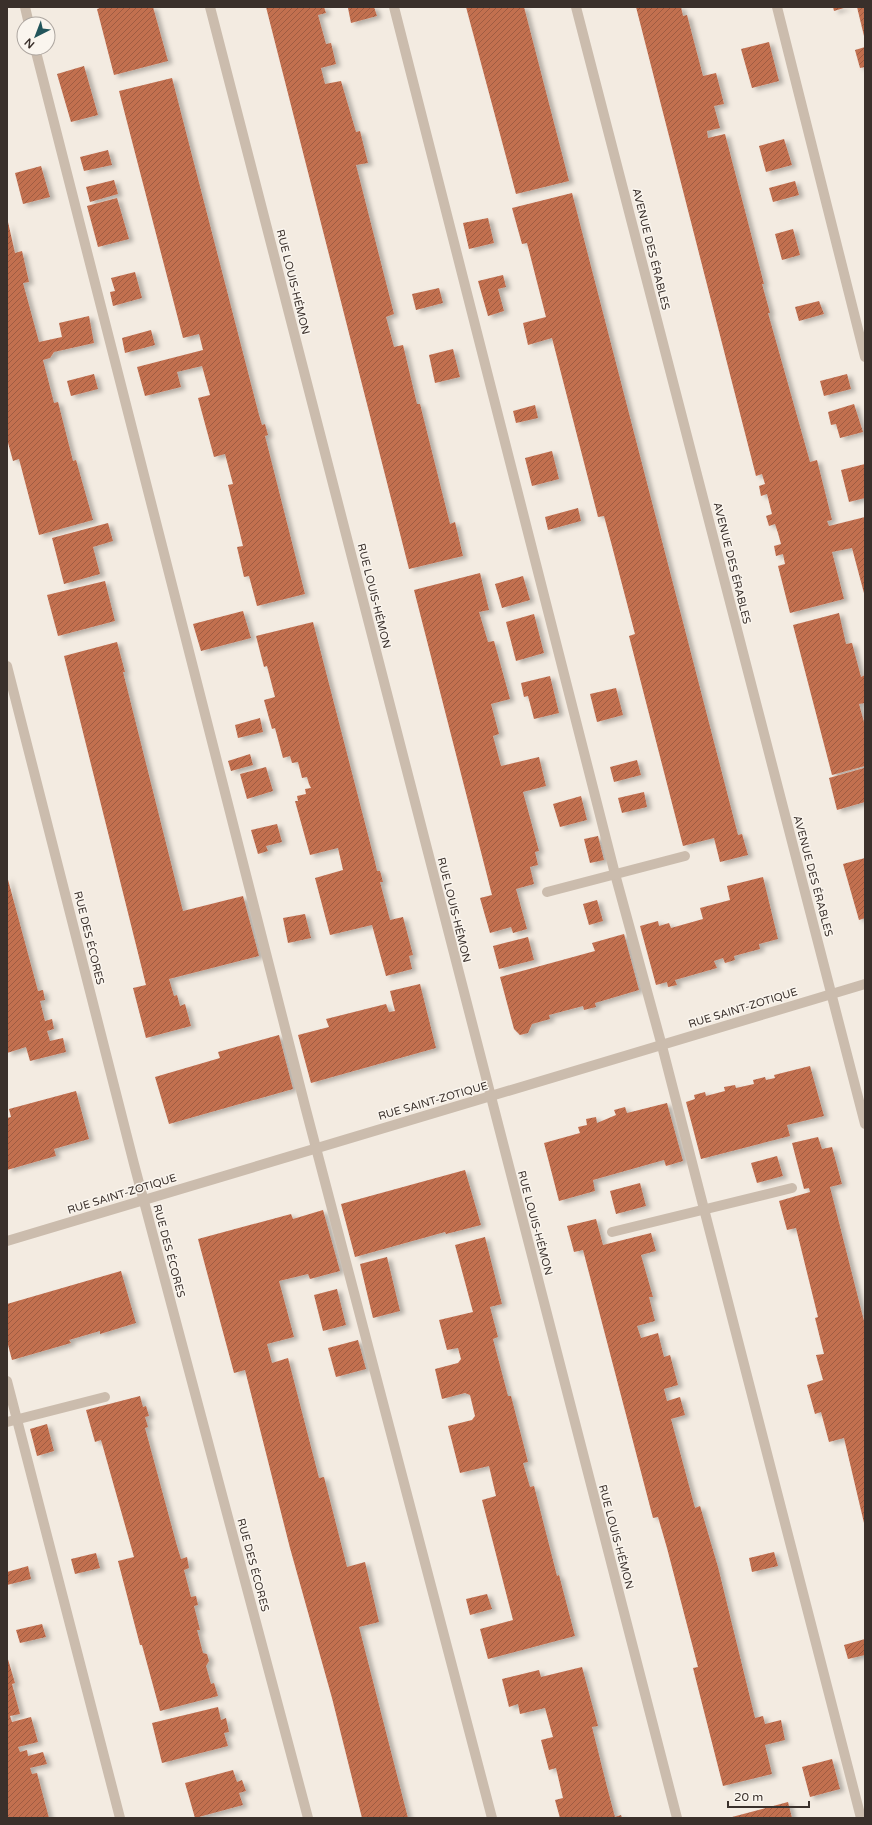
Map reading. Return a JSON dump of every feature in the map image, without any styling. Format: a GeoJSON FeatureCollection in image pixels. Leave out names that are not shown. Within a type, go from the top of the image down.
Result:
{"type":"FeatureCollection","features":[{"type":"Feature","properties":{"kind":"street","name":"RUE LOUIS-HÉMON"},"geometry":{"type":"LineString","coordinates":[[210,7],[677,1818]]}},
{"type":"Feature","properties":{"kind":"street"},"geometry":{"type":"LineString","coordinates":[[394,7],[615,874],[662,1046],[861,1818]]}},
{"type":"Feature","properties":{"kind":"street","name":"AVENUE DES ÉRABLES"},"geometry":{"type":"LineString","coordinates":[[576,7],[830,994],[865,1124]]}},
{"type":"Feature","properties":{"kind":"street"},"geometry":{"type":"LineString","coordinates":[[777,7],[865,357]]}},
{"type":"Feature","properties":{"kind":"street"},"geometry":{"type":"LineString","coordinates":[[37,56],[317,1147],[492,1818]]}},
{"type":"Feature","properties":{"kind":"street","name":"RUE DES ÉCORES"},"geometry":{"type":"LineString","coordinates":[[7,666],[143,1200],[308,1818]]}},
{"type":"Feature","properties":{"kind":"street"},"geometry":{"type":"LineString","coordinates":[[547,892],[685,856]]}},
{"type":"Feature","properties":{"kind":"street","name":"RUE SAINT-ZOTIQUE"},"geometry":{"type":"LineString","coordinates":[[7,1241],[865,984]]}},
{"type":"Feature","properties":{"kind":"street"},"geometry":{"type":"LineString","coordinates":[[612,1232],[792,1188]]}},
{"type":"Feature","properties":{"kind":"street"},"geometry":{"type":"LineString","coordinates":[[7,1382],[12,1420],[120,1818]]}},
{"type":"Feature","properties":{"kind":"street"},"geometry":{"type":"LineString","coordinates":[[12,1420],[105,1397]]}},
{"type":"Feature","properties":{"kind":"building"},"geometry":{"type":"Polygon","coordinates":[[[103,7],[153,7],[168,61],[114,75],[97,9],[103,7]]]}},
{"type":"Feature","properties":{"kind":"building"},"geometry":{"type":"Polygon","coordinates":[[[266,7],[324,7],[326,13],[318,15],[326,44],[331,43],[336,64],[321,68],[325,84],[341,81],[356,132],[360,131],[368,163],[356,165],[394,314],[386,317],[394,347],[403,345],[417,404],[420,404],[450,524],[455,522],[463,556],[409,569],[266,7]]]}},
{"type":"Feature","properties":{"kind":"building"},"geometry":{"type":"Polygon","coordinates":[[[374,7],[377,16],[351,23],[348,8],[374,7]]]}},
{"type":"Feature","properties":{"kind":"building"},"geometry":{"type":"Polygon","coordinates":[[[466,7],[524,7],[569,181],[516,194],[466,7]]]}},
{"type":"Feature","properties":{"kind":"building"},"geometry":{"type":"Polygon","coordinates":[[[636,7],[681,7],[683,16],[687,15],[703,76],[716,73],[724,104],[714,106],[720,128],[707,131],[708,138],[725,134],[764,284],[762,284],[770,313],[768,313],[810,462],[817,460],[832,520],[827,521],[829,526],[865,517],[865,597],[852,548],[832,552],[844,599],[790,613],[778,566],[785,564],[783,554],[776,556],[774,546],[781,544],[775,524],[769,526],[766,516],[772,514],[767,494],[761,496],[759,486],[765,484],[762,474],[756,476],[636,7]]]}},
{"type":"Feature","properties":{"kind":"building"},"geometry":{"type":"Polygon","coordinates":[[[833,7],[847,7],[834,11],[833,7]]]}},
{"type":"Feature","properties":{"kind":"building"},"geometry":{"type":"Polygon","coordinates":[[[857,7],[865,7],[865,36],[864,36],[857,7]]]}},
{"type":"Feature","properties":{"kind":"building"},"geometry":{"type":"Polygon","coordinates":[[[769,42],[779,81],[752,88],[741,49],[769,42]]]}},
{"type":"Feature","properties":{"kind":"building"},"geometry":{"type":"Polygon","coordinates":[[[865,47],[865,67],[860,68],[855,50],[865,47]]]}},
{"type":"Feature","properties":{"kind":"building"},"geometry":{"type":"Polygon","coordinates":[[[84,66],[98,115],[71,122],[57,74],[84,66]]]}},
{"type":"Feature","properties":{"kind":"building"},"geometry":{"type":"Polygon","coordinates":[[[172,78],[259,415],[262,425],[265,424],[268,435],[265,436],[305,594],[257,606],[249,576],[244,577],[237,547],[243,546],[228,485],[233,484],[225,454],[214,457],[198,398],[210,395],[202,366],[177,372],[181,387],[145,396],[137,367],[203,350],[199,334],[183,338],[119,91],[172,78]]]}},
{"type":"Feature","properties":{"kind":"building"},"geometry":{"type":"Polygon","coordinates":[[[784,139],[792,165],[766,172],[759,146],[784,139]]]}},
{"type":"Feature","properties":{"kind":"building"},"geometry":{"type":"Polygon","coordinates":[[[108,150],[112,165],[84,171],[80,157],[108,150]]]}},
{"type":"Feature","properties":{"kind":"building"},"geometry":{"type":"Polygon","coordinates":[[[41,166],[50,197],[23,204],[15,173],[41,166]]]}},
{"type":"Feature","properties":{"kind":"building"},"geometry":{"type":"Polygon","coordinates":[[[114,180],[118,194],[90,202],[86,187],[114,180]]]}},
{"type":"Feature","properties":{"kind":"building"},"geometry":{"type":"Polygon","coordinates":[[[795,181],[799,195],[773,202],[769,188],[795,181]]]}},
{"type":"Feature","properties":{"kind":"building"},"geometry":{"type":"Polygon","coordinates":[[[572,193],[738,835],[742,834],[748,855],[720,862],[714,838],[683,846],[629,636],[635,634],[604,516],[598,517],[552,338],[528,345],[523,323],[546,317],[527,243],[522,244],[512,208],[572,193]]]}},
{"type":"Feature","properties":{"kind":"building"},"geometry":{"type":"Polygon","coordinates":[[[117,198],[129,239],[98,247],[87,206],[117,198]]]}},
{"type":"Feature","properties":{"kind":"building"},"geometry":{"type":"Polygon","coordinates":[[[488,218],[494,243],[469,249],[463,223],[488,218]]]}},
{"type":"Feature","properties":{"kind":"building"},"geometry":{"type":"Polygon","coordinates":[[[8,222],[15,253],[22,251],[29,282],[23,283],[39,342],[62,337],[59,323],[89,316],[94,343],[54,352],[50,358],[43,360],[54,403],[58,402],[73,461],[76,460],[93,520],[39,535],[19,459],[13,461],[7,439],[8,222]]]}},
{"type":"Feature","properties":{"kind":"building"},"geometry":{"type":"Polygon","coordinates":[[[793,229],[800,255],[782,260],[775,234],[793,229]]]}},
{"type":"Feature","properties":{"kind":"building"},"geometry":{"type":"Polygon","coordinates":[[[135,272],[142,298],[113,306],[110,292],[115,291],[111,278],[135,272]]]}},
{"type":"Feature","properties":{"kind":"building"},"geometry":{"type":"Polygon","coordinates":[[[503,275],[506,287],[498,289],[504,311],[488,316],[478,281],[503,275]]]}},
{"type":"Feature","properties":{"kind":"building"},"geometry":{"type":"Polygon","coordinates":[[[439,288],[443,303],[416,310],[412,294],[439,288]]]}},
{"type":"Feature","properties":{"kind":"building"},"geometry":{"type":"Polygon","coordinates":[[[819,301],[824,314],[799,321],[795,307],[819,301]]]}},
{"type":"Feature","properties":{"kind":"building"},"geometry":{"type":"Polygon","coordinates":[[[151,330],[155,345],[125,353],[122,338],[151,330]]]}},
{"type":"Feature","properties":{"kind":"building"},"geometry":{"type":"Polygon","coordinates":[[[453,349],[460,377],[435,383],[429,355],[453,349]]]}},
{"type":"Feature","properties":{"kind":"building"},"geometry":{"type":"Polygon","coordinates":[[[94,374],[98,389],[71,396],[67,381],[94,374]]]}},
{"type":"Feature","properties":{"kind":"building"},"geometry":{"type":"Polygon","coordinates":[[[847,374],[851,389],[824,396],[820,381],[847,374]]]}},
{"type":"Feature","properties":{"kind":"building"},"geometry":{"type":"Polygon","coordinates":[[[854,404],[863,432],[840,438],[836,424],[831,425],[828,412],[854,404]]]}},
{"type":"Feature","properties":{"kind":"building"},"geometry":{"type":"Polygon","coordinates":[[[535,405],[538,418],[516,423],[513,411],[535,405]]]}},
{"type":"Feature","properties":{"kind":"building"},"geometry":{"type":"Polygon","coordinates":[[[552,451],[559,479],[532,486],[525,458],[552,451]]]}},
{"type":"Feature","properties":{"kind":"building"},"geometry":{"type":"Polygon","coordinates":[[[865,464],[865,498],[849,502],[841,470],[865,464]]]}},
{"type":"Feature","properties":{"kind":"building"},"geometry":{"type":"Polygon","coordinates":[[[578,508],[581,521],[548,530],[545,517],[578,508]]]}},
{"type":"Feature","properties":{"kind":"building"},"geometry":{"type":"Polygon","coordinates":[[[108,523],[113,541],[93,547],[100,574],[64,584],[52,538],[108,523]]]}},
{"type":"Feature","properties":{"kind":"building"},"geometry":{"type":"Polygon","coordinates":[[[480,573],[489,610],[479,612],[488,642],[494,641],[510,699],[491,704],[499,734],[493,736],[501,766],[539,757],[546,786],[523,792],[539,851],[535,852],[538,865],[530,867],[534,884],[516,889],[527,929],[513,933],[511,927],[490,933],[480,898],[492,895],[414,590],[480,573]]]}},
{"type":"Feature","properties":{"kind":"building"},"geometry":{"type":"Polygon","coordinates":[[[523,576],[530,600],[502,608],[495,584],[523,576]]]}},
{"type":"Feature","properties":{"kind":"building"},"geometry":{"type":"Polygon","coordinates":[[[105,581],[115,621],[58,636],[47,595],[105,581]]]}},
{"type":"Feature","properties":{"kind":"building"},"geometry":{"type":"Polygon","coordinates":[[[243,611],[251,638],[201,651],[193,624],[243,611]]]}},
{"type":"Feature","properties":{"kind":"building"},"geometry":{"type":"Polygon","coordinates":[[[839,613],[846,644],[852,643],[861,677],[865,675],[865,703],[859,704],[864,722],[865,721],[865,766],[832,775],[793,625],[839,613]]]}},
{"type":"Feature","properties":{"kind":"building"},"geometry":{"type":"Polygon","coordinates":[[[534,614],[544,653],[516,661],[506,622],[534,614]]]}},
{"type":"Feature","properties":{"kind":"building"},"geometry":{"type":"Polygon","coordinates":[[[313,622],[377,871],[380,871],[383,882],[380,882],[390,920],[403,917],[413,955],[409,956],[412,969],[386,976],[372,925],[330,935],[315,878],[343,870],[338,848],[310,855],[295,801],[298,801],[297,796],[306,794],[305,789],[311,788],[307,777],[302,778],[298,762],[292,763],[290,756],[283,758],[275,728],[272,729],[264,700],[275,697],[267,666],[264,667],[256,636],[313,622]]]}},
{"type":"Feature","properties":{"kind":"building"},"geometry":{"type":"Polygon","coordinates":[[[117,642],[125,672],[123,672],[183,911],[243,896],[259,956],[169,979],[174,996],[177,995],[180,1006],[185,1004],[191,1026],[146,1038],[133,988],[146,985],[64,656],[117,642]]]}},
{"type":"Feature","properties":{"kind":"building"},"geometry":{"type":"Polygon","coordinates":[[[550,676],[559,713],[534,719],[528,696],[524,697],[521,683],[550,676]]]}},
{"type":"Feature","properties":{"kind":"building"},"geometry":{"type":"Polygon","coordinates":[[[616,688],[623,715],[597,722],[590,694],[616,688]]]}},
{"type":"Feature","properties":{"kind":"building"},"geometry":{"type":"Polygon","coordinates":[[[260,718],[263,732],[238,738],[235,725],[260,718]]]}},
{"type":"Feature","properties":{"kind":"building"},"geometry":{"type":"Polygon","coordinates":[[[250,754],[253,765],[231,771],[228,761],[250,754]]]}},
{"type":"Feature","properties":{"kind":"building"},"geometry":{"type":"Polygon","coordinates":[[[637,760],[641,775],[614,782],[610,767],[637,760]]]}},
{"type":"Feature","properties":{"kind":"building"},"geometry":{"type":"Polygon","coordinates":[[[266,767],[273,791],[247,799],[240,774],[266,767]]]}},
{"type":"Feature","properties":{"kind":"building"},"geometry":{"type":"Polygon","coordinates":[[[864,768],[865,802],[837,810],[829,778],[864,768]]]}},
{"type":"Feature","properties":{"kind":"building"},"geometry":{"type":"Polygon","coordinates":[[[644,792],[647,807],[622,813],[618,798],[644,792]]]}},
{"type":"Feature","properties":{"kind":"building"},"geometry":{"type":"Polygon","coordinates":[[[581,796],[587,820],[560,827],[553,804],[581,796]]]}},
{"type":"Feature","properties":{"kind":"building"},"geometry":{"type":"Polygon","coordinates":[[[277,824],[282,842],[266,846],[268,851],[258,854],[251,830],[277,824]]]}},
{"type":"Feature","properties":{"kind":"building"},"geometry":{"type":"Polygon","coordinates":[[[598,836],[604,860],[590,863],[584,839],[598,836]]]}},
{"type":"Feature","properties":{"kind":"building"},"geometry":{"type":"Polygon","coordinates":[[[865,858],[865,918],[859,920],[843,864],[865,858]]]}},
{"type":"Feature","properties":{"kind":"building"},"geometry":{"type":"Polygon","coordinates":[[[7,876],[38,991],[43,990],[45,1000],[40,1001],[45,1021],[52,1019],[54,1029],[47,1031],[50,1041],[63,1038],[66,1052],[30,1061],[26,1047],[7,1053],[7,876]]]}},
{"type":"Feature","properties":{"kind":"building"},"geometry":{"type":"Polygon","coordinates":[[[763,877],[778,939],[759,944],[760,949],[734,956],[735,960],[725,963],[723,958],[714,961],[717,968],[675,980],[677,985],[668,987],[667,982],[656,985],[640,926],[658,921],[659,926],[669,923],[671,928],[703,919],[700,908],[730,900],[727,886],[763,877]]]}},
{"type":"Feature","properties":{"kind":"building"},"geometry":{"type":"Polygon","coordinates":[[[597,900],[603,921],[589,925],[583,904],[597,900]]]}},
{"type":"Feature","properties":{"kind":"building"},"geometry":{"type":"Polygon","coordinates":[[[305,914],[311,938],[288,943],[283,918],[305,914]]]}},
{"type":"Feature","properties":{"kind":"building"},"geometry":{"type":"Polygon","coordinates":[[[624,934],[639,990],[595,1003],[596,1007],[584,1010],[583,1006],[549,1015],[550,1019],[532,1024],[528,1033],[520,1035],[514,1029],[500,977],[595,951],[592,943],[624,934]]]}},
{"type":"Feature","properties":{"kind":"building"},"geometry":{"type":"Polygon","coordinates":[[[528,937],[534,960],[499,969],[493,946],[528,937]]]}},
{"type":"Feature","properties":{"kind":"building"},"geometry":{"type":"Polygon","coordinates":[[[420,984],[436,1048],[311,1083],[298,1035],[329,1027],[326,1019],[386,1004],[389,1012],[395,1011],[390,991],[420,984]]]}},
{"type":"Feature","properties":{"kind":"building"},"geometry":{"type":"Polygon","coordinates":[[[279,1035],[293,1089],[169,1124],[155,1077],[220,1058],[218,1052],[279,1035]]]}},
{"type":"Feature","properties":{"kind":"building"},"geometry":{"type":"Polygon","coordinates":[[[810,1066],[824,1116],[787,1125],[790,1136],[701,1159],[686,1102],[695,1099],[694,1095],[705,1092],[706,1096],[725,1091],[724,1087],[735,1085],[736,1088],[754,1084],[753,1080],[765,1077],[766,1080],[775,1078],[774,1075],[810,1066]]]}},
{"type":"Feature","properties":{"kind":"building"},"geometry":{"type":"Polygon","coordinates":[[[76,1091],[89,1139],[54,1149],[56,1156],[7,1170],[7,1118],[11,1117],[9,1109],[76,1091]]]}},
{"type":"Feature","properties":{"kind":"building"},"geometry":{"type":"Polygon","coordinates":[[[667,1103],[683,1161],[666,1166],[664,1160],[593,1180],[595,1191],[559,1201],[544,1143],[580,1133],[578,1127],[587,1125],[586,1119],[596,1117],[597,1123],[616,1115],[614,1110],[625,1107],[627,1113],[667,1103]]]}},
{"type":"Feature","properties":{"kind":"building"},"geometry":{"type":"Polygon","coordinates":[[[818,1137],[822,1149],[832,1147],[842,1184],[830,1187],[865,1325],[864,1523],[844,1438],[829,1442],[821,1412],[815,1414],[807,1385],[823,1380],[816,1355],[824,1354],[815,1318],[818,1317],[796,1228],[787,1230],[779,1201],[810,1192],[809,1188],[804,1189],[792,1143],[818,1137]]]}},
{"type":"Feature","properties":{"kind":"building"},"geometry":{"type":"Polygon","coordinates":[[[777,1156],[783,1176],[757,1183],[751,1163],[777,1156]]]}},
{"type":"Feature","properties":{"kind":"building"},"geometry":{"type":"Polygon","coordinates":[[[465,1170],[481,1225],[446,1234],[445,1232],[355,1257],[341,1204],[465,1170]]]}},
{"type":"Feature","properties":{"kind":"building"},"geometry":{"type":"Polygon","coordinates":[[[640,1183],[646,1206],[616,1214],[610,1191],[640,1183]]]}},
{"type":"Feature","properties":{"kind":"building"},"geometry":{"type":"Polygon","coordinates":[[[323,1210],[340,1271],[310,1279],[308,1274],[279,1281],[294,1337],[267,1344],[272,1363],[288,1358],[319,1478],[324,1477],[347,1567],[365,1562],[379,1622],[359,1627],[408,1818],[362,1818],[332,1698],[290,1548],[245,1370],[234,1373],[198,1239],[291,1214],[293,1219],[323,1210]]]}},
{"type":"Feature","properties":{"kind":"building"},"geometry":{"type":"Polygon","coordinates":[[[596,1219],[603,1245],[651,1233],[656,1251],[641,1255],[653,1297],[649,1297],[655,1321],[637,1326],[641,1338],[658,1333],[664,1357],[670,1355],[678,1385],[664,1389],[667,1401],[680,1397],[685,1415],[671,1419],[695,1508],[700,1506],[718,1567],[755,1718],[763,1716],[765,1724],[781,1720],[785,1740],[765,1745],[772,1774],[723,1786],[693,1668],[698,1667],[667,1548],[658,1517],[653,1518],[583,1250],[574,1252],[567,1226],[596,1219]]]}},
{"type":"Feature","properties":{"kind":"building"},"geometry":{"type":"Polygon","coordinates":[[[485,1237],[502,1304],[490,1307],[498,1337],[493,1339],[508,1396],[511,1396],[528,1462],[523,1463],[530,1487],[534,1486],[557,1576],[559,1575],[575,1636],[488,1659],[480,1629],[513,1620],[482,1500],[496,1496],[489,1466],[460,1473],[448,1426],[472,1420],[475,1416],[470,1395],[465,1393],[442,1399],[435,1369],[458,1363],[461,1359],[458,1348],[447,1350],[439,1320],[473,1312],[455,1245],[485,1237]]]}},
{"type":"Feature","properties":{"kind":"building"},"geometry":{"type":"Polygon","coordinates":[[[387,1257],[400,1311],[373,1318],[360,1264],[387,1257]]]}},
{"type":"Feature","properties":{"kind":"building"},"geometry":{"type":"Polygon","coordinates":[[[121,1271],[136,1323],[100,1334],[100,1331],[69,1340],[71,1343],[12,1360],[7,1341],[7,1304],[121,1271]]]}},
{"type":"Feature","properties":{"kind":"building"},"geometry":{"type":"Polygon","coordinates":[[[337,1289],[346,1325],[323,1331],[314,1295],[337,1289]]]}},
{"type":"Feature","properties":{"kind":"building"},"geometry":{"type":"Polygon","coordinates":[[[358,1340],[366,1369],[336,1377],[328,1348],[358,1340]]]}},
{"type":"Feature","properties":{"kind":"building"},"geometry":{"type":"Polygon","coordinates":[[[140,1396],[143,1407],[146,1406],[149,1416],[145,1417],[148,1427],[145,1428],[177,1546],[181,1559],[187,1557],[189,1568],[184,1570],[191,1597],[196,1596],[198,1605],[194,1606],[200,1630],[197,1630],[203,1653],[207,1654],[209,1661],[206,1666],[211,1684],[214,1683],[218,1696],[160,1711],[142,1645],[140,1645],[118,1561],[134,1557],[101,1440],[95,1442],[86,1410],[140,1396]]]}},
{"type":"Feature","properties":{"kind":"building"},"geometry":{"type":"Polygon","coordinates":[[[47,1424],[54,1451],[37,1456],[30,1429],[47,1424]]]}},
{"type":"Feature","properties":{"kind":"building"},"geometry":{"type":"Polygon","coordinates":[[[774,1552],[778,1566],[752,1572],[749,1558],[774,1552]]]}},
{"type":"Feature","properties":{"kind":"building"},"geometry":{"type":"Polygon","coordinates":[[[96,1553],[100,1568],[75,1574],[71,1559],[96,1553]]]}},
{"type":"Feature","properties":{"kind":"building"},"geometry":{"type":"Polygon","coordinates":[[[28,1566],[31,1579],[7,1585],[7,1572],[28,1566]]]}},
{"type":"Feature","properties":{"kind":"building"},"geometry":{"type":"Polygon","coordinates":[[[487,1594],[492,1609],[470,1615],[466,1599],[487,1594]]]}},
{"type":"Feature","properties":{"kind":"building"},"geometry":{"type":"Polygon","coordinates":[[[42,1624],[46,1637],[20,1643],[16,1630],[42,1624]]]}},
{"type":"Feature","properties":{"kind":"building"},"geometry":{"type":"Polygon","coordinates":[[[865,1639],[865,1655],[848,1659],[844,1645],[865,1639]]]}},
{"type":"Feature","properties":{"kind":"building"},"geometry":{"type":"Polygon","coordinates":[[[7,1656],[15,1683],[12,1684],[20,1714],[10,1716],[12,1722],[31,1717],[38,1742],[18,1747],[20,1752],[27,1750],[28,1756],[43,1752],[47,1764],[30,1768],[32,1774],[37,1773],[49,1818],[7,1818],[7,1656]]]}},
{"type":"Feature","properties":{"kind":"building"},"geometry":{"type":"Polygon","coordinates":[[[582,1667],[598,1726],[592,1727],[607,1787],[615,1817],[621,1815],[622,1818],[560,1818],[555,1800],[563,1798],[556,1768],[549,1770],[541,1740],[553,1737],[545,1708],[520,1714],[518,1704],[509,1707],[502,1679],[539,1670],[541,1677],[582,1667]]]}},
{"type":"Feature","properties":{"kind":"building"},"geometry":{"type":"Polygon","coordinates":[[[218,1707],[221,1720],[226,1718],[229,1732],[224,1733],[228,1746],[162,1763],[152,1723],[218,1707]]]}},
{"type":"Feature","properties":{"kind":"building"},"geometry":{"type":"Polygon","coordinates":[[[832,1759],[840,1789],[810,1797],[802,1767],[832,1759]]]}},
{"type":"Feature","properties":{"kind":"building"},"geometry":{"type":"Polygon","coordinates":[[[233,1770],[237,1782],[242,1780],[246,1791],[239,1793],[243,1805],[195,1818],[185,1783],[233,1770]]]}},
{"type":"Feature","properties":{"kind":"building"},"geometry":{"type":"Polygon","coordinates":[[[788,1802],[792,1818],[732,1818],[732,1817],[788,1802]]]}}]}
